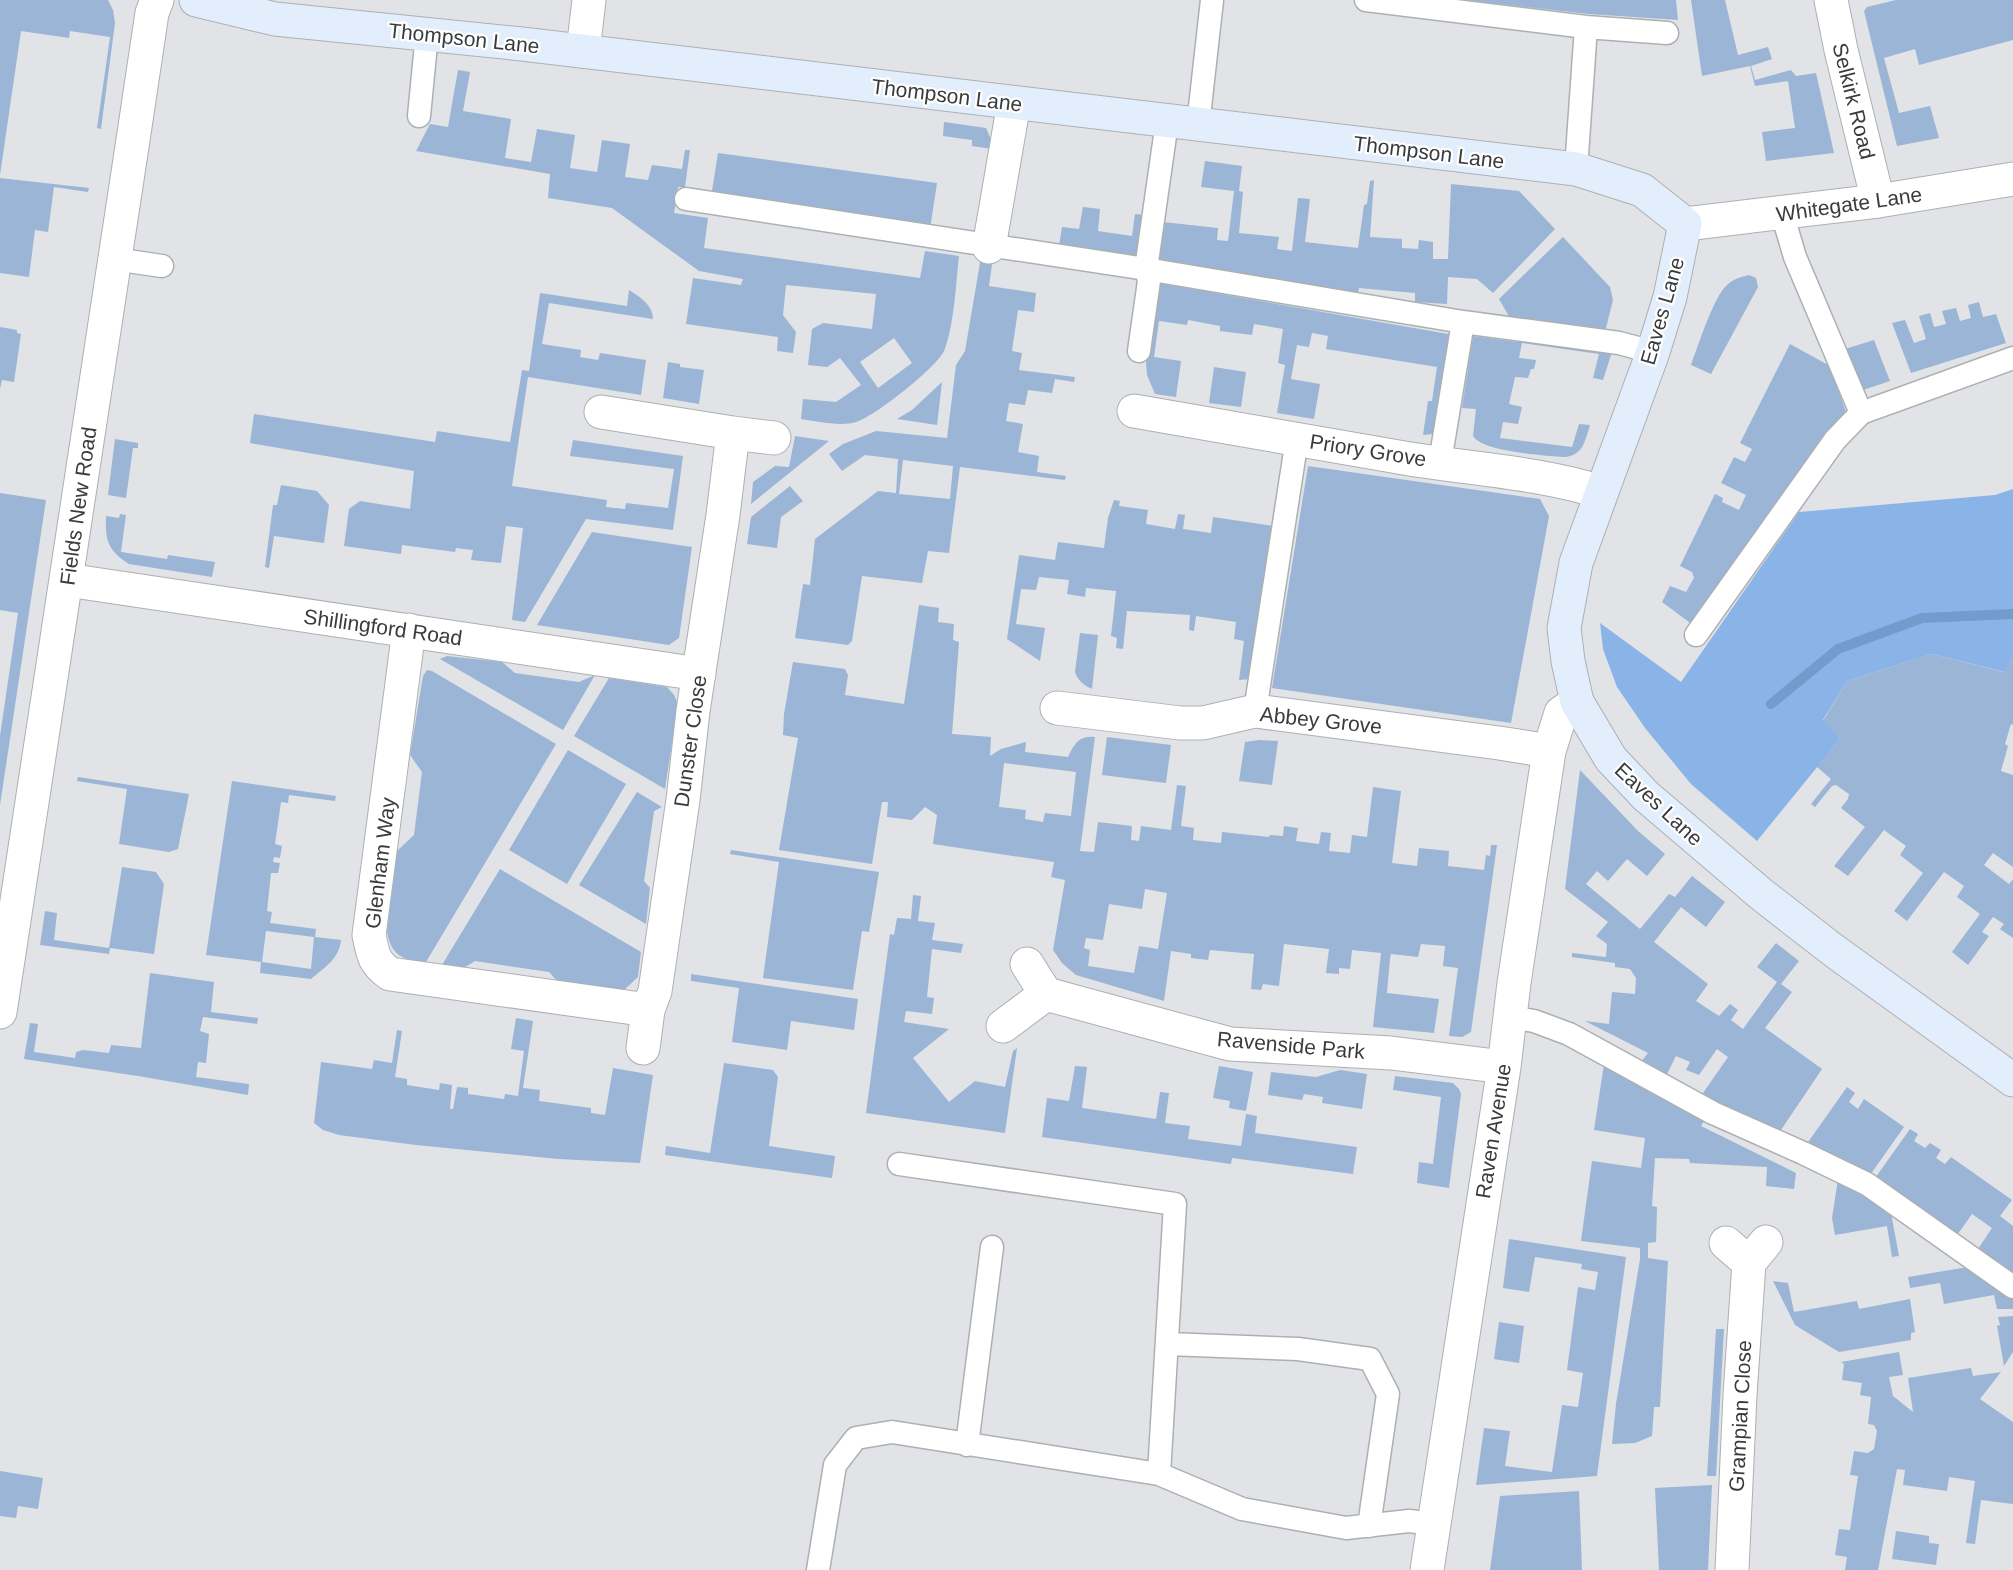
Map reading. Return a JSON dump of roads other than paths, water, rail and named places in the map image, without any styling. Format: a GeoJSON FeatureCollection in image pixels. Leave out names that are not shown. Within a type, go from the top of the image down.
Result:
{"type":"FeatureCollection","features":[{"type":"Feature","properties":{"kind":"main road","name":"Thompson Lane"},"geometry":{"type":"LineString","coordinates":[[196,0],[275,19],[583,51],[1576,169],[1642,190],[1685,224]]}},
{"type":"Feature","properties":{"kind":"main road","name":"Eaves Lane"},"geometry":{"type":"LineString","coordinates":[[1685,224],[1670,297],[1653,352],[1576,564],[1564,628],[1577,702],[1611,759],[1646,796],[1761,894],[1833,950],[2013,1080]]}},
{"type":"Feature","properties":{"kind":"street","name":"Fields New Road"},"geometry":{"type":"LineString","coordinates":[[0,1012],[9,889],[67,580],[152,13],[157,0]]}},
{"type":"Feature","properties":{"kind":"street"},"geometry":{"type":"LineString","coordinates":[[583,51],[589,0]]}},
{"type":"Feature","properties":{"kind":"street","name":"Selkirk Road"},"geometry":{"type":"LineString","coordinates":[[1831,0],[1878,201]]}},
{"type":"Feature","properties":{"kind":"street"},"geometry":{"type":"LineString","coordinates":[[989,247],[1014,103]]}},
{"type":"Feature","properties":{"kind":"street","name":"Whitegate Lane"},"geometry":{"type":"LineString","coordinates":[[1685,224],[1878,201],[2013,179]]}},
{"type":"Feature","properties":{"kind":"street","name":"Priory Grove"},"geometry":{"type":"LineString","coordinates":[[1134,411],[1407,458],[1544,478],[1601,492]]}},
{"type":"Feature","properties":{"kind":"street"},"geometry":{"type":"LineString","coordinates":[[601,412],[774,438]]}},
{"type":"Feature","properties":{"kind":"street","name":"Dunster Close"},"geometry":{"type":"LineString","coordinates":[[643,1048],[648,1010],[655,991],[733,433]]}},
{"type":"Feature","properties":{"kind":"street","name":"Shillingford Road"},"geometry":{"type":"LineString","coordinates":[[67,580],[699,674]]}},
{"type":"Feature","properties":{"kind":"street","name":"Glenham Way"},"geometry":{"type":"LineString","coordinates":[[410,630],[369,935],[378,965],[390,974],[648,1010]]}},
{"type":"Feature","properties":{"kind":"street","name":"Raven Avenue"},"geometry":{"type":"LineString","coordinates":[[1427,1570],[1504,1067],[1549,751],[1561,713],[1577,702]]}},
{"type":"Feature","properties":{"kind":"street","name":"Abbey Grove"},"geometry":{"type":"LineString","coordinates":[[1057,708],[1180,723],[1203,723],[1255,711],[1549,751]]}},
{"type":"Feature","properties":{"kind":"street"},"geometry":{"type":"LineString","coordinates":[[1003,1026],[1046,994],[1027,964]]}},
{"type":"Feature","properties":{"kind":"street","name":"Ravenside Park"},"geometry":{"type":"LineString","coordinates":[[1046,994],[1230,1044],[1391,1053],[1504,1067]]}},
{"type":"Feature","properties":{"kind":"street","name":"Grampian Close"},"geometry":{"type":"LineString","coordinates":[[1732,1570],[1747,1249]]}},
{"type":"Feature","properties":{"kind":"lane"},"geometry":{"type":"LineString","coordinates":[[1139,351],[1149,281],[1146,269],[1212,0]]}},
{"type":"Feature","properties":{"kind":"lane"},"geometry":{"type":"LineString","coordinates":[[1366,0],[1586,27],[1667,33]]}},
{"type":"Feature","properties":{"kind":"lane"},"geometry":{"type":"LineString","coordinates":[[1576,169],[1586,27]]}},
{"type":"Feature","properties":{"kind":"lane"},"geometry":{"type":"LineString","coordinates":[[419,116],[427,34]]}},
{"type":"Feature","properties":{"kind":"lane"},"geometry":{"type":"LineString","coordinates":[[686,199],[989,247],[1146,269],[1463,322],[1619,343],[1653,352]]}},
{"type":"Feature","properties":{"kind":"lane"},"geometry":{"type":"LineString","coordinates":[[1782,213],[1795,257],[1861,413]]}},
{"type":"Feature","properties":{"kind":"lane"},"geometry":{"type":"LineString","coordinates":[[114,259],[162,266]]}},
{"type":"Feature","properties":{"kind":"lane"},"geometry":{"type":"LineString","coordinates":[[1440,462],[1463,322]]}},
{"type":"Feature","properties":{"kind":"lane"},"geometry":{"type":"LineString","coordinates":[[1696,635],[1835,440],[1861,413],[2013,358]]}},
{"type":"Feature","properties":{"kind":"lane"},"geometry":{"type":"LineString","coordinates":[[1255,711],[1297,439]]}},
{"type":"Feature","properties":{"kind":"lane"},"geometry":{"type":"LineString","coordinates":[[1510,1017],[1534,1021],[1569,1034],[1713,1113],[1803,1152],[1867,1184],[2013,1287]]}},
{"type":"Feature","properties":{"kind":"lane"},"geometry":{"type":"LineString","coordinates":[[899,1164],[1175,1204],[1159,1474]]}},
{"type":"Feature","properties":{"kind":"lane"},"geometry":{"type":"LineString","coordinates":[[967,1445],[992,1246]]}},
{"type":"Feature","properties":{"kind":"lane"},"geometry":{"type":"LineString","coordinates":[[1168,1344],[1298,1349],[1370,1359],[1388,1394],[1369,1526]]}},
{"type":"Feature","properties":{"kind":"lane"},"geometry":{"type":"LineString","coordinates":[[818,1570],[835,1465],[856,1438],[892,1432],[1159,1474],[1242,1509],[1346,1528],[1409,1521],[1434,1524]]}},
{"type":"Feature","properties":{"kind":"waterway"},"geometry":{"type":"LineString","coordinates":[[1771,704],[1838,649],[1922,618],[2013,614]]}}]}
